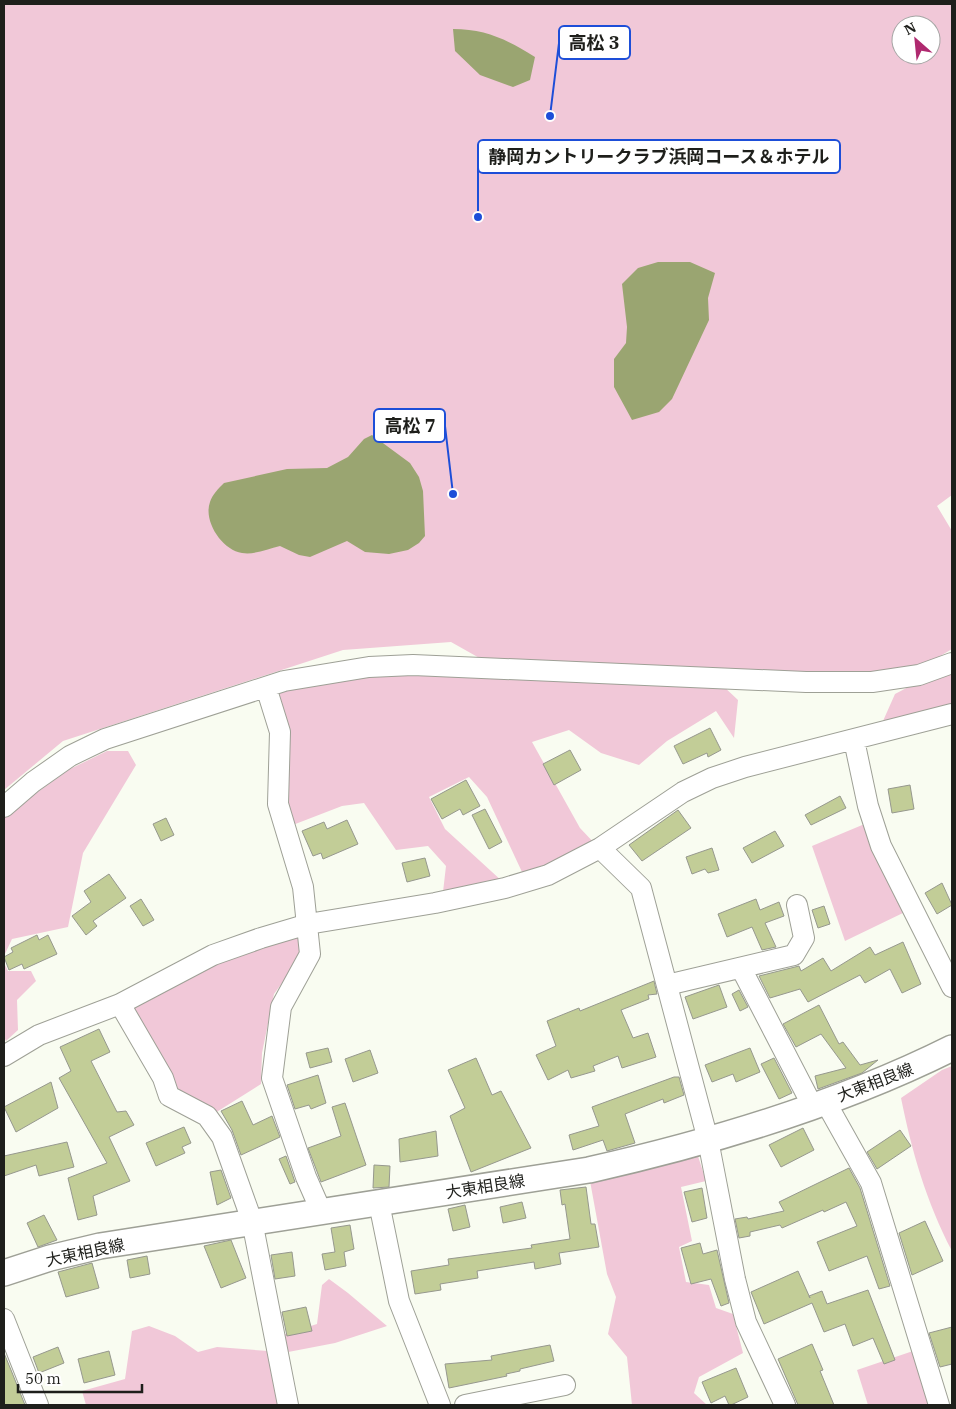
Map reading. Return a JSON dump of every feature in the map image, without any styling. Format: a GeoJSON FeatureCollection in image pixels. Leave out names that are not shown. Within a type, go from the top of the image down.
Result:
{"type":"FeatureCollection","features":[{"type":"Feature","properties":{"kind":"main road","name":"大東相良線"},"geometry":{"type":"LineString","coordinates":[[4,1273],[50,1258],[100,1246],[589,1170],[708,1140],[818,1103],[906,1070],[952,1048]]}},
{"type":"Feature","properties":{"kind":"street"},"geometry":{"type":"LineString","coordinates":[[4,807],[70,756],[105,739],[284,681],[359,668],[413,665],[806,682],[872,682],[919,674],[952,663]]}},
{"type":"Feature","properties":{"kind":"street"},"geometry":{"type":"LineString","coordinates":[[266,687],[280,732],[278,804],[303,887],[310,954],[281,1008],[272,1078],[306,1177],[321,1211]]}},
{"type":"Feature","properties":{"kind":"street"},"geometry":{"type":"LineString","coordinates":[[4,1056],[40,1036],[120,1004],[213,955],[308,924],[435,903],[505,888],[548,875],[600,848],[683,792],[712,778],[745,767],[952,714]]}},
{"type":"Feature","properties":{"kind":"street"},"geometry":{"type":"LineString","coordinates":[[854,740],[868,806],[881,846],[952,987]]}},
{"type":"Feature","properties":{"kind":"street"},"geometry":{"type":"LineString","coordinates":[[600,848],[641,888],[708,1140],[735,1279],[746,1322],[785,1405]]}},
{"type":"Feature","properties":{"kind":"street"},"geometry":{"type":"LineString","coordinates":[[667,985],[794,956],[804,938],[797,905]]}},
{"type":"Feature","properties":{"kind":"street"},"geometry":{"type":"LineString","coordinates":[[742,968],[818,1103],[871,1184],[938,1405]]}},
{"type":"Feature","properties":{"kind":"street"},"geometry":{"type":"LineString","coordinates":[[120,1004],[164,1078],[170,1096],[207,1116],[222,1137],[252,1221],[288,1405]]}},
{"type":"Feature","properties":{"kind":"street"},"geometry":{"type":"LineString","coordinates":[[379,1202],[400,1301],[440,1405]]}},
{"type":"Feature","properties":{"kind":"street"},"geometry":{"type":"LineString","coordinates":[[4,1319],[38,1405]]}},
{"type":"Feature","properties":{"kind":"street"},"geometry":{"type":"LineString","coordinates":[[466,1405],[565,1385]]}},
{"type":"Feature","properties":{"kind":"shaded area"},"geometry":{"type":"Polygon","coordinates":[[[4,4],[952,4],[952,495],[937,506],[952,531],[952,649],[925,665],[859,677],[722,685],[738,700],[734,738],[716,711],[667,741],[639,765],[601,753],[569,730],[532,742],[580,828],[597,846],[557,862],[522,872],[487,797],[469,777],[429,797],[445,829],[503,882],[443,892],[446,866],[428,846],[396,850],[364,803],[342,806],[285,828],[269,689],[389,670],[499,669],[451,642],[343,650],[63,741],[4,790],[4,4]]]}},
{"type":"Feature","properties":{"kind":"shaded area"},"geometry":{"type":"Polygon","coordinates":[[[453,29],[486,33],[515,45],[535,57],[530,80],[513,87],[480,75],[455,51],[453,29]]]}},
{"type":"Feature","properties":{"kind":"shaded area"},"geometry":{"type":"Polygon","coordinates":[[[658,262],[690,262],[715,273],[708,298],[709,320],[672,399],[659,412],[632,420],[614,387],[614,359],[626,343],[627,327],[622,284],[638,268],[658,262]]]}},
{"type":"Feature","properties":{"kind":"shaded area"},"geometry":{"type":"Polygon","coordinates":[[[372,435],[410,463],[419,477],[423,491],[425,536],[419,543],[408,550],[389,554],[365,552],[347,541],[310,557],[299,555],[280,546],[256,552],[242,553],[235,551],[221,541],[216,534],[209,518],[210,502],[224,483],[287,469],[327,468],[348,457],[364,439],[372,435]]]}},
{"type":"Feature","properties":{"kind":"shaded area"},"geometry":{"type":"Polygon","coordinates":[[[952,664],[952,720],[928,712],[883,721],[895,694],[952,664]]]}},
{"type":"Feature","properties":{"kind":"shaded area"},"geometry":{"type":"Polygon","coordinates":[[[107,751],[128,751],[136,765],[83,853],[68,927],[12,939],[4,956],[4,816],[70,769],[107,751]]]}},
{"type":"Feature","properties":{"kind":"shaded area"},"geometry":{"type":"Polygon","coordinates":[[[867,823],[905,912],[845,941],[812,846],[867,823]]]}},
{"type":"Feature","properties":{"kind":"shaded area"},"geometry":{"type":"Polygon","coordinates":[[[299,933],[301,957],[274,994],[262,1053],[261,1084],[215,1113],[168,1082],[120,1004],[213,959],[299,933]]]}},
{"type":"Feature","properties":{"kind":"shaded area"},"geometry":{"type":"Polygon","coordinates":[[[4,963],[8,971],[31,971],[36,981],[17,1000],[18,1030],[6,1041],[4,1037],[4,963]]]}},
{"type":"Feature","properties":{"kind":"shaded area"},"geometry":{"type":"Polygon","coordinates":[[[952,1066],[952,1251],[927,1195],[910,1138],[901,1098],[942,1070],[952,1066]]]}},
{"type":"Feature","properties":{"kind":"shaded area"},"geometry":{"type":"Polygon","coordinates":[[[697,1153],[706,1181],[681,1187],[692,1241],[679,1247],[686,1282],[709,1285],[716,1308],[733,1314],[743,1353],[699,1377],[694,1393],[707,1405],[632,1405],[627,1357],[608,1334],[616,1297],[607,1274],[590,1181],[697,1153]]]}},
{"type":"Feature","properties":{"kind":"shaded area"},"geometry":{"type":"Polygon","coordinates":[[[329,1279],[387,1326],[335,1343],[283,1353],[282,1335],[317,1324],[322,1285],[329,1279]]]}},
{"type":"Feature","properties":{"kind":"shaded area"},"geometry":{"type":"Polygon","coordinates":[[[149,1326],[175,1336],[198,1352],[217,1347],[268,1351],[281,1405],[86,1405],[82,1391],[125,1379],[132,1331],[149,1326]]]}},
{"type":"Feature","properties":{"kind":"shaded area"},"geometry":{"type":"Polygon","coordinates":[[[913,1351],[934,1405],[868,1405],[857,1370],[913,1351]]]}},
{"type":"Feature","properties":{"kind":"building"},"geometry":{"type":"Polygon","coordinates":[[[710,728],[721,750],[708,757],[707,753],[683,764],[674,746],[710,728]]]}},
{"type":"Feature","properties":{"kind":"building"},"geometry":{"type":"Polygon","coordinates":[[[570,750],[581,770],[554,785],[543,764],[570,750]]]}},
{"type":"Feature","properties":{"kind":"building"},"geometry":{"type":"Polygon","coordinates":[[[466,780],[480,806],[463,815],[460,809],[442,819],[431,799],[466,780]]]}},
{"type":"Feature","properties":{"kind":"building"},"geometry":{"type":"Polygon","coordinates":[[[910,785],[914,809],[892,813],[888,789],[910,785]]]}},
{"type":"Feature","properties":{"kind":"building"},"geometry":{"type":"Polygon","coordinates":[[[840,796],[846,808],[811,825],[805,815],[840,796]]]}},
{"type":"Feature","properties":{"kind":"building"},"geometry":{"type":"Polygon","coordinates":[[[485,809],[502,842],[489,849],[472,815],[485,809]]]}},
{"type":"Feature","properties":{"kind":"building"},"geometry":{"type":"Polygon","coordinates":[[[678,810],[691,828],[642,861],[629,845],[678,810]]]}},
{"type":"Feature","properties":{"kind":"building"},"geometry":{"type":"Polygon","coordinates":[[[166,818],[174,835],[161,841],[153,824],[166,818]]]}},
{"type":"Feature","properties":{"kind":"building"},"geometry":{"type":"Polygon","coordinates":[[[347,820],[358,844],[323,859],[321,853],[313,856],[302,831],[324,822],[327,829],[347,820]]]}},
{"type":"Feature","properties":{"kind":"building"},"geometry":{"type":"Polygon","coordinates":[[[775,831],[784,846],[752,863],[743,848],[775,831]]]}},
{"type":"Feature","properties":{"kind":"building"},"geometry":{"type":"Polygon","coordinates":[[[712,848],[719,870],[708,873],[705,869],[692,874],[686,857],[712,848]]]}},
{"type":"Feature","properties":{"kind":"building"},"geometry":{"type":"Polygon","coordinates":[[[425,858],[430,876],[407,882],[402,863],[425,858]]]}},
{"type":"Feature","properties":{"kind":"building"},"geometry":{"type":"Polygon","coordinates":[[[109,874],[126,898],[93,921],[97,926],[86,935],[72,916],[91,902],[84,891],[109,874]]]}},
{"type":"Feature","properties":{"kind":"building"},"geometry":{"type":"Polygon","coordinates":[[[942,883],[952,905],[937,914],[925,893],[942,883]]]}},
{"type":"Feature","properties":{"kind":"building"},"geometry":{"type":"Polygon","coordinates":[[[141,899],[154,920],[143,926],[130,906],[141,899]]]}},
{"type":"Feature","properties":{"kind":"building"},"geometry":{"type":"Polygon","coordinates":[[[756,899],[760,910],[779,902],[784,916],[765,923],[776,947],[762,950],[752,927],[727,937],[718,914],[756,899]]]}},
{"type":"Feature","properties":{"kind":"building"},"geometry":{"type":"Polygon","coordinates":[[[824,906],[830,924],[818,928],[812,910],[824,906]]]}},
{"type":"Feature","properties":{"kind":"building"},"geometry":{"type":"Polygon","coordinates":[[[37,935],[39,940],[48,935],[57,954],[24,969],[22,964],[9,970],[4,957],[13,952],[11,948],[37,935]]]}},
{"type":"Feature","properties":{"kind":"building"},"geometry":{"type":"Polygon","coordinates":[[[903,942],[921,984],[902,993],[890,969],[865,983],[860,975],[808,1002],[800,989],[770,998],[759,976],[799,966],[801,971],[823,958],[831,971],[870,947],[875,955],[903,942]]]}},
{"type":"Feature","properties":{"kind":"building"},"geometry":{"type":"Polygon","coordinates":[[[654,981],[657,994],[648,995],[649,999],[621,1010],[633,1038],[648,1033],[656,1057],[622,1068],[618,1056],[593,1066],[595,1071],[571,1078],[568,1070],[548,1080],[536,1055],[556,1046],[547,1021],[579,1008],[580,1011],[654,981]]]}},
{"type":"Feature","properties":{"kind":"building"},"geometry":{"type":"Polygon","coordinates":[[[719,985],[727,1007],[693,1019],[685,997],[719,985]]]}},
{"type":"Feature","properties":{"kind":"building"},"geometry":{"type":"Polygon","coordinates":[[[739,990],[748,1007],[740,1011],[732,994],[739,990]]]}},
{"type":"Feature","properties":{"kind":"building"},"geometry":{"type":"Polygon","coordinates":[[[819,1005],[839,1044],[843,1042],[860,1065],[878,1060],[862,1073],[818,1089],[815,1076],[846,1068],[821,1034],[796,1047],[783,1024],[819,1005]]]}},
{"type":"Feature","properties":{"kind":"building"},"geometry":{"type":"Polygon","coordinates":[[[99,1029],[110,1052],[91,1061],[117,1112],[126,1111],[134,1125],[109,1137],[130,1181],[93,1196],[97,1215],[78,1220],[68,1178],[107,1163],[59,1078],[71,1071],[60,1047],[99,1029]]]}},
{"type":"Feature","properties":{"kind":"building"},"geometry":{"type":"Polygon","coordinates":[[[328,1048],[332,1062],[310,1068],[306,1053],[328,1048]]]}},
{"type":"Feature","properties":{"kind":"building"},"geometry":{"type":"Polygon","coordinates":[[[750,1048],[760,1072],[736,1082],[733,1074],[712,1082],[705,1065],[750,1048]]]}},
{"type":"Feature","properties":{"kind":"building"},"geometry":{"type":"Polygon","coordinates":[[[370,1050],[378,1073],[353,1082],[345,1059],[370,1050]]]}},
{"type":"Feature","properties":{"kind":"building"},"geometry":{"type":"Polygon","coordinates":[[[476,1058],[492,1095],[501,1091],[531,1148],[471,1172],[450,1116],[465,1108],[448,1070],[476,1058]]]}},
{"type":"Feature","properties":{"kind":"building"},"geometry":{"type":"Polygon","coordinates":[[[774,1058],[792,1093],[779,1099],[761,1064],[774,1058]]]}},
{"type":"Feature","properties":{"kind":"building"},"geometry":{"type":"Polygon","coordinates":[[[318,1075],[326,1103],[311,1109],[309,1105],[295,1109],[287,1085],[318,1075]]]}},
{"type":"Feature","properties":{"kind":"building"},"geometry":{"type":"Polygon","coordinates":[[[674,1077],[679,1077],[684,1095],[664,1103],[663,1099],[625,1114],[635,1143],[607,1151],[603,1140],[573,1150],[569,1135],[599,1126],[592,1107],[674,1077]]]}},
{"type":"Feature","properties":{"kind":"building"},"geometry":{"type":"Polygon","coordinates":[[[51,1082],[58,1108],[16,1132],[4,1107],[51,1082]]]}},
{"type":"Feature","properties":{"kind":"building"},"geometry":{"type":"Polygon","coordinates":[[[242,1101],[253,1125],[272,1116],[280,1137],[241,1155],[232,1130],[221,1111],[242,1101]]]}},
{"type":"Feature","properties":{"kind":"building"},"geometry":{"type":"Polygon","coordinates":[[[345,1103],[366,1165],[321,1182],[308,1148],[341,1136],[332,1107],[345,1103]]]}},
{"type":"Feature","properties":{"kind":"building"},"geometry":{"type":"Polygon","coordinates":[[[184,1127],[191,1143],[182,1147],[185,1153],[156,1166],[146,1143],[184,1127]]]}},
{"type":"Feature","properties":{"kind":"building"},"geometry":{"type":"Polygon","coordinates":[[[803,1128],[814,1150],[781,1167],[769,1145],[803,1128]]]}},
{"type":"Feature","properties":{"kind":"building"},"geometry":{"type":"Polygon","coordinates":[[[900,1130],[911,1146],[877,1169],[867,1152],[900,1130]]]}},
{"type":"Feature","properties":{"kind":"building"},"geometry":{"type":"Polygon","coordinates":[[[436,1131],[438,1156],[400,1162],[399,1139],[436,1131]]]}},
{"type":"Feature","properties":{"kind":"building"},"geometry":{"type":"Polygon","coordinates":[[[67,1142],[74,1167],[39,1176],[36,1165],[4,1176],[4,1156],[67,1142]]]}},
{"type":"Feature","properties":{"kind":"building"},"geometry":{"type":"Polygon","coordinates":[[[286,1156],[295,1182],[290,1184],[279,1159],[286,1156]]]}},
{"type":"Feature","properties":{"kind":"building"},"geometry":{"type":"Polygon","coordinates":[[[374,1165],[390,1166],[389,1187],[373,1188],[374,1165]]]}},
{"type":"Feature","properties":{"kind":"building"},"geometry":{"type":"Polygon","coordinates":[[[849,1168],[860,1188],[890,1286],[879,1289],[867,1256],[829,1271],[817,1242],[857,1226],[846,1202],[782,1228],[780,1225],[750,1232],[750,1236],[739,1238],[735,1219],[747,1217],[748,1219],[784,1211],[779,1202],[849,1168]]]}},
{"type":"Feature","properties":{"kind":"building"},"geometry":{"type":"Polygon","coordinates":[[[221,1170],[231,1198],[217,1205],[210,1172],[221,1170]]]}},
{"type":"Feature","properties":{"kind":"building"},"geometry":{"type":"Polygon","coordinates":[[[586,1187],[591,1224],[595,1224],[599,1247],[559,1253],[561,1264],[535,1269],[534,1262],[477,1271],[478,1278],[440,1284],[441,1290],[415,1294],[411,1271],[449,1265],[448,1259],[532,1248],[531,1245],[570,1239],[565,1204],[562,1205],[560,1190],[586,1187]]]}},
{"type":"Feature","properties":{"kind":"building"},"geometry":{"type":"Polygon","coordinates":[[[702,1188],[707,1218],[692,1222],[684,1192],[702,1188]]]}},
{"type":"Feature","properties":{"kind":"building"},"geometry":{"type":"Polygon","coordinates":[[[522,1202],[526,1218],[503,1223],[500,1207],[522,1202]]]}},
{"type":"Feature","properties":{"kind":"building"},"geometry":{"type":"Polygon","coordinates":[[[465,1205],[470,1227],[453,1231],[448,1209],[465,1205]]]}},
{"type":"Feature","properties":{"kind":"building"},"geometry":{"type":"Polygon","coordinates":[[[44,1215],[57,1240],[38,1247],[27,1223],[44,1215]]]}},
{"type":"Feature","properties":{"kind":"building"},"geometry":{"type":"Polygon","coordinates":[[[925,1221],[943,1261],[912,1275],[899,1233],[925,1221]]]}},
{"type":"Feature","properties":{"kind":"building"},"geometry":{"type":"Polygon","coordinates":[[[350,1225],[354,1249],[344,1252],[346,1266],[325,1270],[322,1254],[335,1252],[331,1228],[350,1225]]]}},
{"type":"Feature","properties":{"kind":"building"},"geometry":{"type":"Polygon","coordinates":[[[231,1240],[246,1278],[221,1288],[204,1246],[231,1240]]]}},
{"type":"Feature","properties":{"kind":"building"},"geometry":{"type":"Polygon","coordinates":[[[700,1243],[703,1254],[717,1250],[729,1303],[721,1306],[711,1279],[691,1284],[681,1248],[700,1243]]]}},
{"type":"Feature","properties":{"kind":"building"},"geometry":{"type":"Polygon","coordinates":[[[292,1252],[295,1276],[275,1279],[271,1255],[292,1252]]]}},
{"type":"Feature","properties":{"kind":"building"},"geometry":{"type":"Polygon","coordinates":[[[147,1256],[150,1274],[130,1278],[127,1260],[147,1256]]]}},
{"type":"Feature","properties":{"kind":"building"},"geometry":{"type":"Polygon","coordinates":[[[92,1263],[99,1288],[66,1297],[58,1272],[92,1263]]]}},
{"type":"Feature","properties":{"kind":"building"},"geometry":{"type":"Polygon","coordinates":[[[798,1271],[809,1296],[822,1291],[827,1304],[868,1290],[895,1360],[884,1364],[873,1338],[853,1346],[845,1324],[824,1332],[812,1303],[764,1324],[751,1292],[798,1271]]]}},
{"type":"Feature","properties":{"kind":"building"},"geometry":{"type":"Polygon","coordinates":[[[306,1307],[312,1331],[287,1336],[282,1312],[306,1307]]]}},
{"type":"Feature","properties":{"kind":"building"},"geometry":{"type":"Polygon","coordinates":[[[952,1327],[952,1364],[940,1367],[929,1333],[952,1327]]]}},
{"type":"Feature","properties":{"kind":"building"},"geometry":{"type":"Polygon","coordinates":[[[812,1344],[823,1370],[820,1371],[834,1405],[798,1405],[778,1359],[812,1344]]]}},
{"type":"Feature","properties":{"kind":"building"},"geometry":{"type":"Polygon","coordinates":[[[550,1345],[554,1361],[520,1369],[520,1371],[506,1374],[507,1376],[449,1388],[445,1364],[492,1360],[491,1356],[550,1345]]]}},
{"type":"Feature","properties":{"kind":"building"},"geometry":{"type":"Polygon","coordinates":[[[58,1347],[64,1363],[39,1373],[33,1357],[58,1347]]]}},
{"type":"Feature","properties":{"kind":"building"},"geometry":{"type":"Polygon","coordinates":[[[109,1351],[115,1375],[84,1383],[78,1359],[109,1351]]]}},
{"type":"Feature","properties":{"kind":"building"},"geometry":{"type":"Polygon","coordinates":[[[4,1353],[11,1370],[25,1405],[4,1405],[4,1353]]]}},
{"type":"Feature","properties":{"kind":"building"},"geometry":{"type":"Polygon","coordinates":[[[736,1368],[748,1397],[731,1405],[729,1405],[725,1396],[711,1403],[702,1382],[736,1368]]]}},
{"type":"Feature","properties":{"kind":"place","name":"高松 3"},"geometry":{"type":"Point","coordinates":[550,116]}},
{"type":"Feature","properties":{"kind":"place","name":"静岡カントリークラブ浜岡コース＆ホテル"},"geometry":{"type":"Point","coordinates":[478,217]}},
{"type":"Feature","properties":{"kind":"place","name":"高松 7"},"geometry":{"type":"Point","coordinates":[453,494]}}]}
